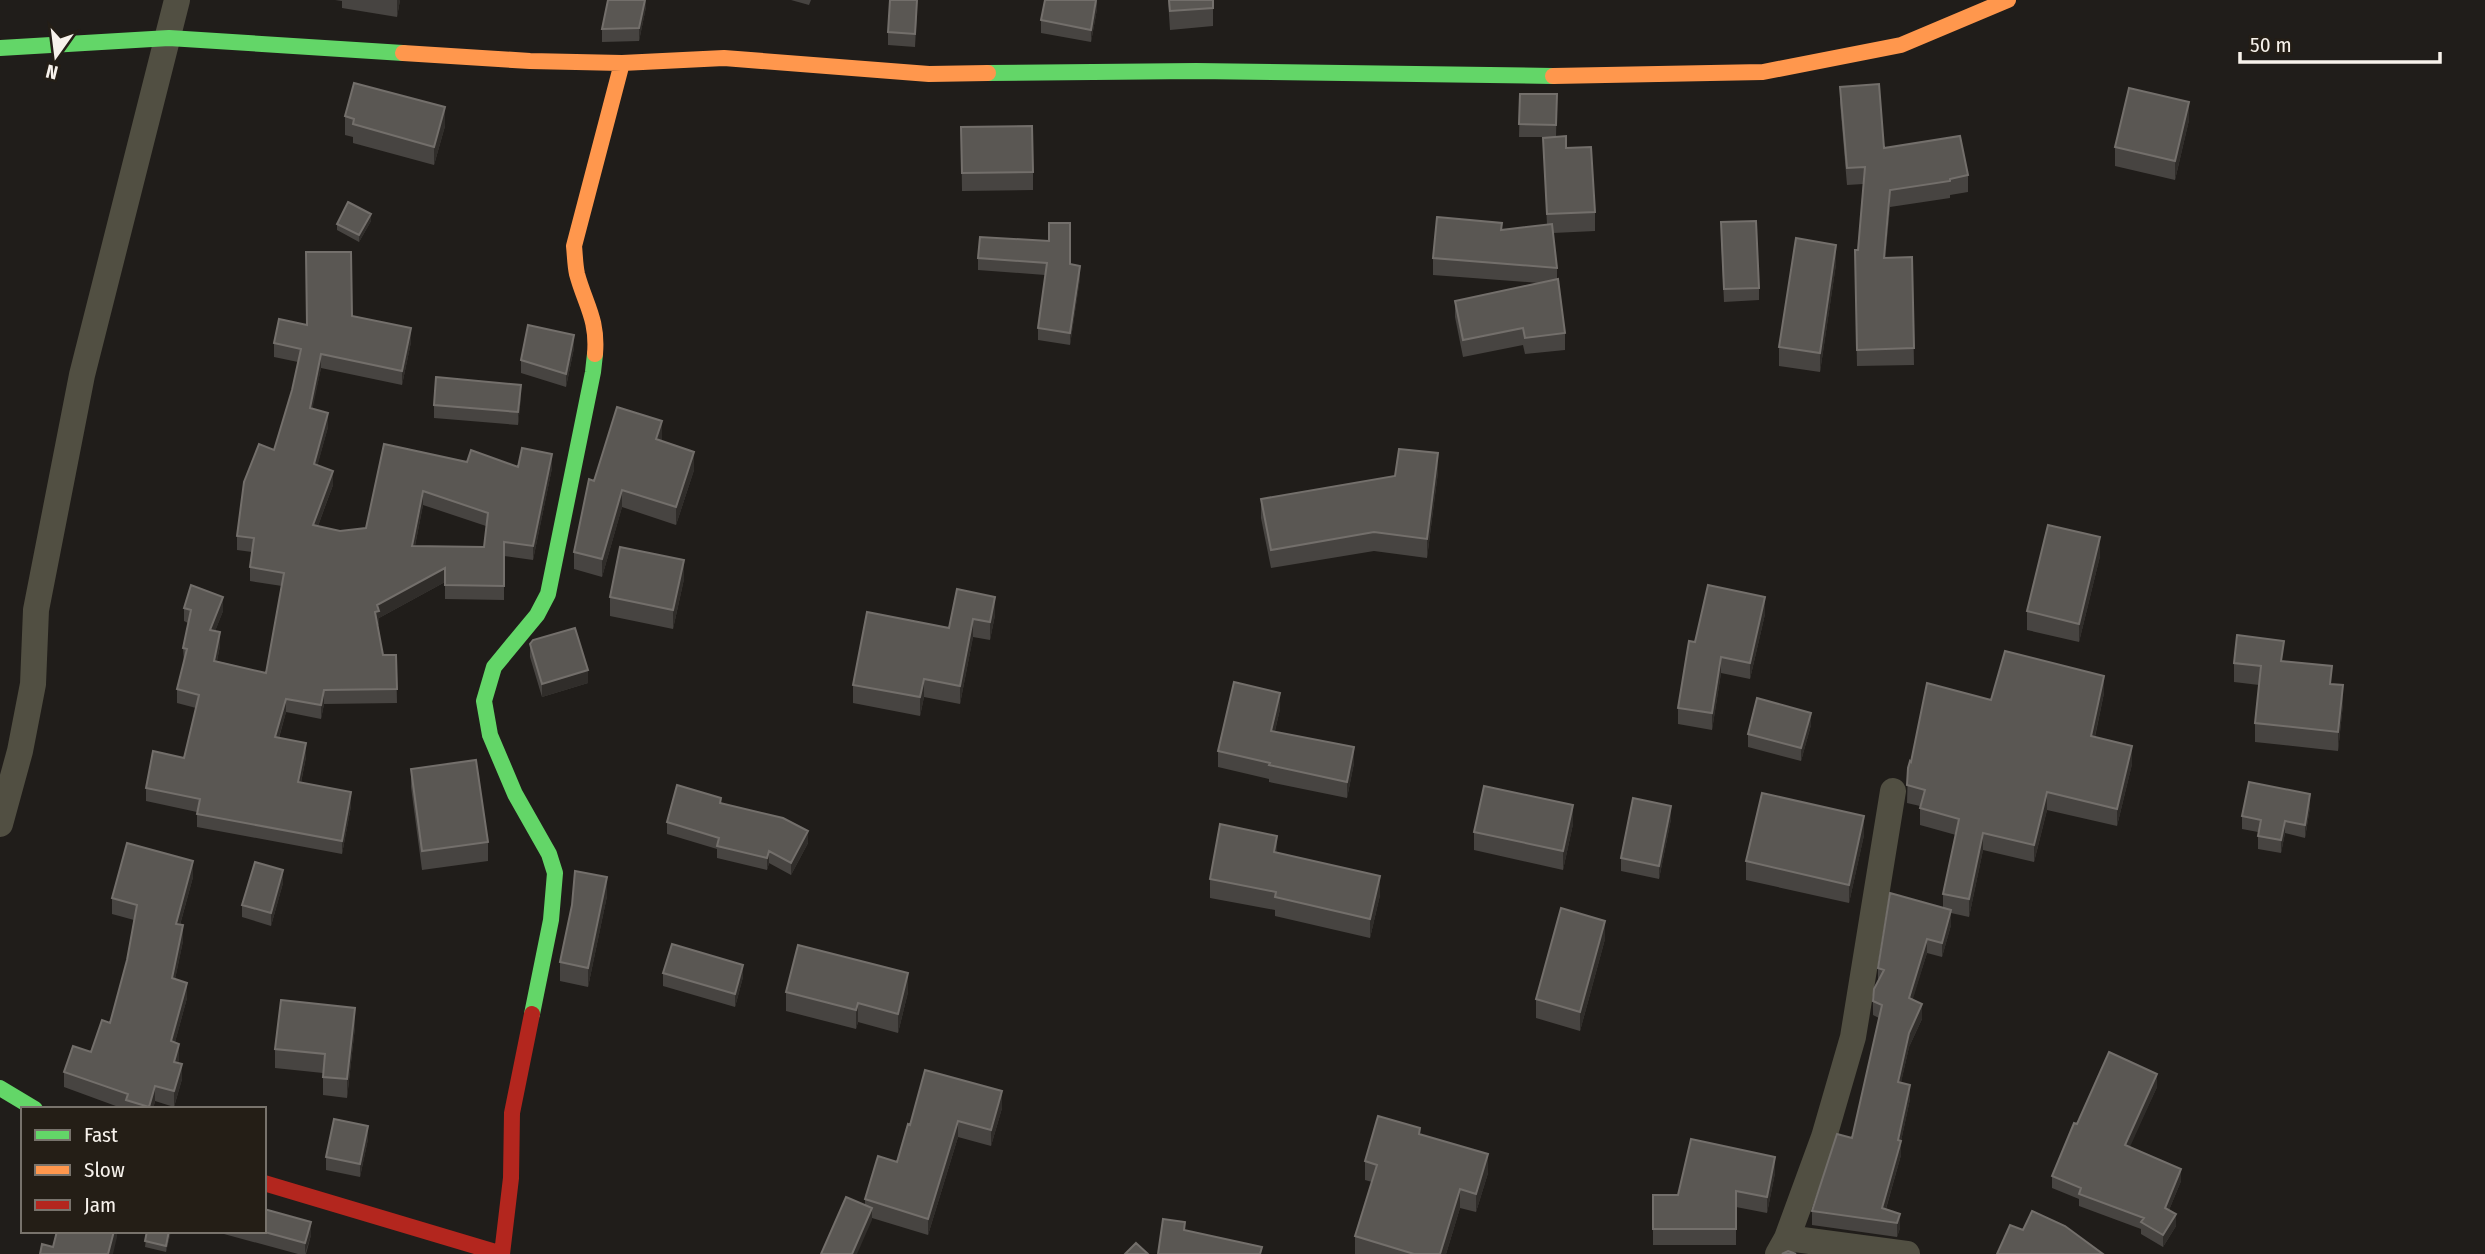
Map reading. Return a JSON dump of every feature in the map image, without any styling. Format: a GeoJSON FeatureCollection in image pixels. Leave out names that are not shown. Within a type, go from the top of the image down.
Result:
{"type":"FeatureCollection","features":[{"type":"Feature","properties":{"kind":"street"},"geometry":{"type":"LineString","coordinates":[[0,824],[20,751],[33,684],[36,610],[82,375],[177,0]]}},
{"type":"Feature","properties":{"kind":"street"},"geometry":{"type":"LineString","coordinates":[[0,48],[169,38],[517,60],[622,62],[724,58],[929,74],[1196,71],[1541,76],[1763,72],[1900,45],[2008,0]]}},
{"type":"Feature","properties":{"kind":"street"},"geometry":{"type":"LineString","coordinates":[[266,1184],[502,1254],[511,1178],[512,1113],[551,920],[555,873],[549,854],[515,794],[490,735],[484,701],[494,667],[537,615],[548,594],[593,372],[596,337],[591,310],[576,273],[575,246],[622,62]]}},
{"type":"Feature","properties":{"kind":"street"},"geometry":{"type":"LineString","coordinates":[[1893,791],[1853,1037],[1824,1137],[1782,1246],[1907,1254]]}},
{"type":"Feature","properties":{"kind":"street"},"geometry":{"type":"LineString","coordinates":[[0,1088],[32,1107]]}},
{"type":"Feature","properties":{"kind":"building"},"geometry":{"type":"Polygon","coordinates":[[[608,0],[645,0],[639,28],[602,29],[608,0]]]}},
{"type":"Feature","properties":{"kind":"building"},"geometry":{"type":"Polygon","coordinates":[[[890,0],[917,0],[915,34],[888,32],[890,0]]]}},
{"type":"Feature","properties":{"kind":"building"},"geometry":{"type":"Polygon","coordinates":[[[1045,0],[1096,0],[1091,30],[1041,20],[1045,0]]]}},
{"type":"Feature","properties":{"kind":"building"},"geometry":{"type":"Polygon","coordinates":[[[1169,0],[1213,0],[1213,8],[1170,11],[1169,0]]]}},
{"type":"Feature","properties":{"kind":"building"},"geometry":{"type":"Polygon","coordinates":[[[354,83],[445,107],[434,147],[353,124],[354,119],[345,116],[354,83]]]}},
{"type":"Feature","properties":{"kind":"building"},"geometry":{"type":"Polygon","coordinates":[[[1879,84],[1884,148],[1960,136],[1968,175],[1950,181],[1890,190],[1884,258],[1912,257],[1914,348],[1857,350],[1855,250],[1858,250],[1865,167],[1847,168],[1840,87],[1879,84]]]}},
{"type":"Feature","properties":{"kind":"building"},"geometry":{"type":"Polygon","coordinates":[[[2129,88],[2189,102],[2175,161],[2115,147],[2129,88]]]}},
{"type":"Feature","properties":{"kind":"building"},"geometry":{"type":"Polygon","coordinates":[[[1520,94],[1557,94],[1556,125],[1519,124],[1520,94]]]}},
{"type":"Feature","properties":{"kind":"building"},"geometry":{"type":"Polygon","coordinates":[[[1032,126],[1033,172],[962,173],[961,127],[1032,126]]]}},
{"type":"Feature","properties":{"kind":"building"},"geometry":{"type":"Polygon","coordinates":[[[1566,136],[1566,148],[1591,147],[1595,212],[1547,214],[1543,138],[1566,136]]]}},
{"type":"Feature","properties":{"kind":"building"},"geometry":{"type":"Polygon","coordinates":[[[348,202],[371,214],[359,235],[337,224],[348,202]]]}},
{"type":"Feature","properties":{"kind":"building"},"geometry":{"type":"Polygon","coordinates":[[[1437,217],[1502,223],[1501,230],[1552,224],[1557,268],[1433,258],[1437,217]]]}},
{"type":"Feature","properties":{"kind":"building"},"geometry":{"type":"Polygon","coordinates":[[[1756,221],[1759,288],[1724,289],[1721,222],[1756,221]]]}},
{"type":"Feature","properties":{"kind":"building"},"geometry":{"type":"Polygon","coordinates":[[[1049,223],[1070,223],[1070,264],[1080,266],[1070,333],[1038,328],[1047,263],[978,258],[980,237],[1049,241],[1049,223]]]}},
{"type":"Feature","properties":{"kind":"building"},"geometry":{"type":"Polygon","coordinates":[[[1796,238],[1836,245],[1820,353],[1779,347],[1796,238]]]}},
{"type":"Feature","properties":{"kind":"building"},"geometry":{"type":"Polygon","coordinates":[[[306,252],[351,252],[352,316],[411,328],[402,371],[321,354],[310,408],[328,413],[314,464],[333,471],[313,525],[340,531],[366,528],[384,444],[467,462],[471,450],[518,467],[522,448],[552,454],[533,546],[504,542],[504,586],[445,585],[445,568],[377,605],[379,611],[375,612],[383,655],[396,655],[397,689],[324,690],[321,705],[286,699],[275,737],[306,743],[298,782],[351,792],[342,841],[197,814],[200,799],[146,788],[153,751],[184,758],[199,695],[177,689],[187,649],[183,648],[191,610],[184,608],[191,585],[223,597],[210,630],[220,632],[214,661],[266,673],[284,573],[250,567],[254,538],[237,536],[244,482],[259,444],[274,450],[301,349],[274,343],[279,319],[307,325],[306,252]],[[423,491],[412,546],[484,547],[488,513],[423,491]]]}},
{"type":"Feature","properties":{"kind":"building"},"geometry":{"type":"Polygon","coordinates":[[[1558,279],[1565,333],[1525,338],[1523,328],[1463,340],[1455,301],[1558,279]]]}},
{"type":"Feature","properties":{"kind":"building"},"geometry":{"type":"Polygon","coordinates":[[[528,325],[574,335],[566,374],[521,360],[528,325]]]}},
{"type":"Feature","properties":{"kind":"building"},"geometry":{"type":"Polygon","coordinates":[[[436,377],[521,385],[518,412],[434,405],[436,377]]]}},
{"type":"Feature","properties":{"kind":"building"},"geometry":{"type":"Polygon","coordinates":[[[617,407],[662,421],[656,439],[694,452],[676,507],[622,490],[602,559],[574,552],[589,479],[594,481],[617,407]]]}},
{"type":"Feature","properties":{"kind":"building"},"geometry":{"type":"Polygon","coordinates":[[[1399,449],[1438,453],[1427,539],[1374,532],[1271,550],[1261,499],[1395,476],[1399,449]]]}},
{"type":"Feature","properties":{"kind":"building"},"geometry":{"type":"Polygon","coordinates":[[[2048,525],[2100,537],[2079,624],[2027,611],[2048,525]]]}},
{"type":"Feature","properties":{"kind":"building"},"geometry":{"type":"Polygon","coordinates":[[[620,547],[684,560],[673,610],[610,597],[620,547]]]}},
{"type":"Feature","properties":{"kind":"building"},"geometry":{"type":"Polygon","coordinates":[[[1708,585],[1765,597],[1750,663],[1721,657],[1712,713],[1678,708],[1689,641],[1695,642],[1708,585]]]}},
{"type":"Feature","properties":{"kind":"building"},"geometry":{"type":"Polygon","coordinates":[[[957,589],[995,597],[990,622],[973,619],[960,686],[924,679],[920,697],[853,685],[867,612],[949,628],[957,589]]]}},
{"type":"Feature","properties":{"kind":"building"},"geometry":{"type":"Polygon","coordinates":[[[575,628],[588,670],[542,684],[530,644],[533,640],[575,628]]]}},
{"type":"Feature","properties":{"kind":"building"},"geometry":{"type":"Polygon","coordinates":[[[2237,635],[2284,641],[2281,661],[2332,666],[2330,684],[2343,685],[2338,732],[2255,723],[2261,666],[2234,663],[2237,635]]]}},
{"type":"Feature","properties":{"kind":"building"},"geometry":{"type":"Polygon","coordinates":[[[2005,651],[2104,676],[2091,736],[2132,746],[2117,809],[2047,792],[2034,845],[1983,833],[1969,899],[1943,894],[1959,819],[1920,808],[1925,790],[1907,785],[1908,768],[1927,683],[1991,700],[2005,651]]]}},
{"type":"Feature","properties":{"kind":"building"},"geometry":{"type":"Polygon","coordinates":[[[1234,682],[1280,693],[1271,731],[1354,747],[1347,782],[1218,751],[1234,682]]]}},
{"type":"Feature","properties":{"kind":"building"},"geometry":{"type":"Polygon","coordinates":[[[1757,698],[1811,713],[1801,748],[1748,734],[1757,698]]]}},
{"type":"Feature","properties":{"kind":"building"},"geometry":{"type":"Polygon","coordinates":[[[476,760],[488,842],[422,851],[411,769],[476,760]]]}},
{"type":"Feature","properties":{"kind":"building"},"geometry":{"type":"Polygon","coordinates":[[[2249,782],[2310,794],[2305,825],[2285,821],[2281,840],[2258,836],[2261,820],[2242,816],[2249,782]]]}},
{"type":"Feature","properties":{"kind":"building"},"geometry":{"type":"Polygon","coordinates":[[[677,785],[721,798],[720,803],[783,818],[808,831],[791,863],[769,851],[767,858],[717,846],[719,838],[667,822],[677,785]]]}},
{"type":"Feature","properties":{"kind":"building"},"geometry":{"type":"Polygon","coordinates":[[[1484,786],[1573,805],[1563,851],[1474,832],[1484,786]]]}},
{"type":"Feature","properties":{"kind":"building"},"geometry":{"type":"Polygon","coordinates":[[[1762,793],[1864,816],[1849,885],[1746,861],[1762,793]]]}},
{"type":"Feature","properties":{"kind":"building"},"geometry":{"type":"Polygon","coordinates":[[[1633,798],[1671,806],[1659,866],[1621,858],[1633,798]]]}},
{"type":"Feature","properties":{"kind":"building"},"geometry":{"type":"Polygon","coordinates":[[[1220,824],[1277,836],[1274,852],[1380,876],[1370,919],[1275,897],[1276,892],[1210,879],[1220,824]]]}},
{"type":"Feature","properties":{"kind":"building"},"geometry":{"type":"Polygon","coordinates":[[[127,843],[193,861],[176,924],[183,925],[172,978],[187,983],[171,1041],[179,1044],[174,1062],[182,1064],[174,1091],[155,1086],[149,1107],[126,1100],[128,1094],[64,1072],[73,1046],[91,1052],[102,1020],[110,1023],[127,960],[137,905],[112,898],[127,843]]]}},
{"type":"Feature","properties":{"kind":"building"},"geometry":{"type":"Polygon","coordinates":[[[255,862],[283,870],[271,913],[242,905],[255,862]]]}},
{"type":"Feature","properties":{"kind":"building"},"geometry":{"type":"Polygon","coordinates":[[[575,871],[607,877],[588,968],[560,962],[572,905],[575,871]]]}},
{"type":"Feature","properties":{"kind":"building"},"geometry":{"type":"Polygon","coordinates":[[[1890,893],[1951,910],[1942,943],[1927,939],[1909,998],[1922,1004],[1909,1033],[1898,1082],[1910,1085],[1898,1140],[1901,1141],[1882,1208],[1900,1214],[1897,1223],[1812,1211],[1837,1134],[1852,1138],[1882,1005],[1873,1001],[1874,989],[1884,970],[1878,968],[1890,893]]]}},
{"type":"Feature","properties":{"kind":"building"},"geometry":{"type":"Polygon","coordinates":[[[1561,908],[1605,921],[1580,1012],[1536,999],[1561,908]]]}},
{"type":"Feature","properties":{"kind":"building"},"geometry":{"type":"Polygon","coordinates":[[[672,944],[743,965],[735,994],[663,973],[672,944]]]}},
{"type":"Feature","properties":{"kind":"building"},"geometry":{"type":"Polygon","coordinates":[[[798,945],[908,973],[898,1014],[858,1003],[856,1010],[786,992],[798,945]]]}},
{"type":"Feature","properties":{"kind":"building"},"geometry":{"type":"Polygon","coordinates":[[[281,1000],[355,1008],[347,1079],[323,1077],[325,1054],[275,1049],[281,1000]]]}},
{"type":"Feature","properties":{"kind":"building"},"geometry":{"type":"Polygon","coordinates":[[[2109,1052],[2157,1074],[2125,1145],[2181,1169],[2165,1208],[2176,1214],[2163,1235],[2141,1222],[2144,1218],[2079,1194],[2081,1188],[2052,1176],[2074,1123],[2077,1124],[2109,1052]]]}},
{"type":"Feature","properties":{"kind":"building"},"geometry":{"type":"Polygon","coordinates":[[[925,1070],[1002,1091],[991,1130],[958,1121],[928,1219],[865,1199],[878,1156],[897,1162],[925,1070]]]}},
{"type":"Feature","properties":{"kind":"building"},"geometry":{"type":"Polygon","coordinates":[[[1378,1116],[1420,1128],[1419,1134],[1488,1154],[1476,1194],[1460,1189],[1440,1254],[1414,1254],[1355,1236],[1377,1165],[1365,1161],[1378,1116]]]}},
{"type":"Feature","properties":{"kind":"building"},"geometry":{"type":"Polygon","coordinates":[[[334,1119],[368,1126],[360,1164],[326,1157],[334,1119]]]}},
{"type":"Feature","properties":{"kind":"building"},"geometry":{"type":"Polygon","coordinates":[[[1691,1139],[1775,1157],[1767,1197],[1736,1191],[1736,1229],[1653,1229],[1653,1195],[1678,1195],[1691,1139]]]}},
{"type":"Feature","properties":{"kind":"building"},"geometry":{"type":"Polygon","coordinates":[[[846,1197],[872,1208],[852,1254],[821,1254],[846,1197]]]}},
{"type":"Feature","properties":{"kind":"building"},"geometry":{"type":"Polygon","coordinates":[[[266,1210],[311,1222],[305,1243],[266,1232],[266,1210]]]}},
{"type":"Feature","properties":{"kind":"building"},"geometry":{"type":"Polygon","coordinates":[[[2032,1211],[2065,1226],[2103,1254],[1997,1254],[2010,1225],[2023,1230],[2032,1211]]]}},
{"type":"Feature","properties":{"kind":"building"},"geometry":{"type":"Polygon","coordinates":[[[1163,1219],[1185,1222],[1184,1230],[1262,1247],[1260,1254],[1158,1254],[1163,1219]]]}},
{"type":"Feature","properties":{"kind":"building"},"geometry":{"type":"Polygon","coordinates":[[[56,1233],[113,1233],[108,1254],[40,1254],[42,1244],[53,1247],[56,1233]]]}},
{"type":"Feature","properties":{"kind":"building"},"geometry":{"type":"Polygon","coordinates":[[[147,1233],[169,1233],[166,1246],[145,1241],[147,1233]]]}},
{"type":"Feature","properties":{"kind":"building"},"geometry":{"type":"Polygon","coordinates":[[[1136,1243],[1148,1254],[1125,1254],[1136,1243]]]}},
{"type":"Feature","properties":{"kind":"traffic: fast"},"geometry":{"type":"LineString","coordinates":[[0,48],[169,38],[403,53]]}},
{"type":"Feature","properties":{"kind":"traffic: fast"},"geometry":{"type":"LineString","coordinates":[[988,73],[1196,71],[1553,76]]}},
{"type":"Feature","properties":{"kind":"traffic: fast"},"geometry":{"type":"LineString","coordinates":[[532,1014],[551,920],[555,873],[549,854],[515,794],[490,735],[484,701],[494,667],[537,615],[548,594],[595,354]]}},
{"type":"Feature","properties":{"kind":"traffic: fast"},"geometry":{"type":"LineString","coordinates":[[0,1088],[32,1107]]}},
{"type":"Feature","properties":{"kind":"traffic: slow"},"geometry":{"type":"LineString","coordinates":[[1553,76],[1763,72],[1901,45],[2008,0]]}},
{"type":"Feature","properties":{"kind":"traffic: slow"},"geometry":{"type":"LineString","coordinates":[[403,53],[530,61],[622,63],[724,58],[929,74],[988,73]]}},
{"type":"Feature","properties":{"kind":"traffic: slow"},"geometry":{"type":"LineString","coordinates":[[595,354],[595,331],[577,274],[574,246],[622,63]]}},
{"type":"Feature","properties":{"kind":"traffic: jam"},"geometry":{"type":"LineString","coordinates":[[502,1254],[511,1178],[512,1113],[532,1014]]}},
{"type":"Feature","properties":{"kind":"traffic: jam"},"geometry":{"type":"LineString","coordinates":[[266,1184],[502,1254]]}}]}
